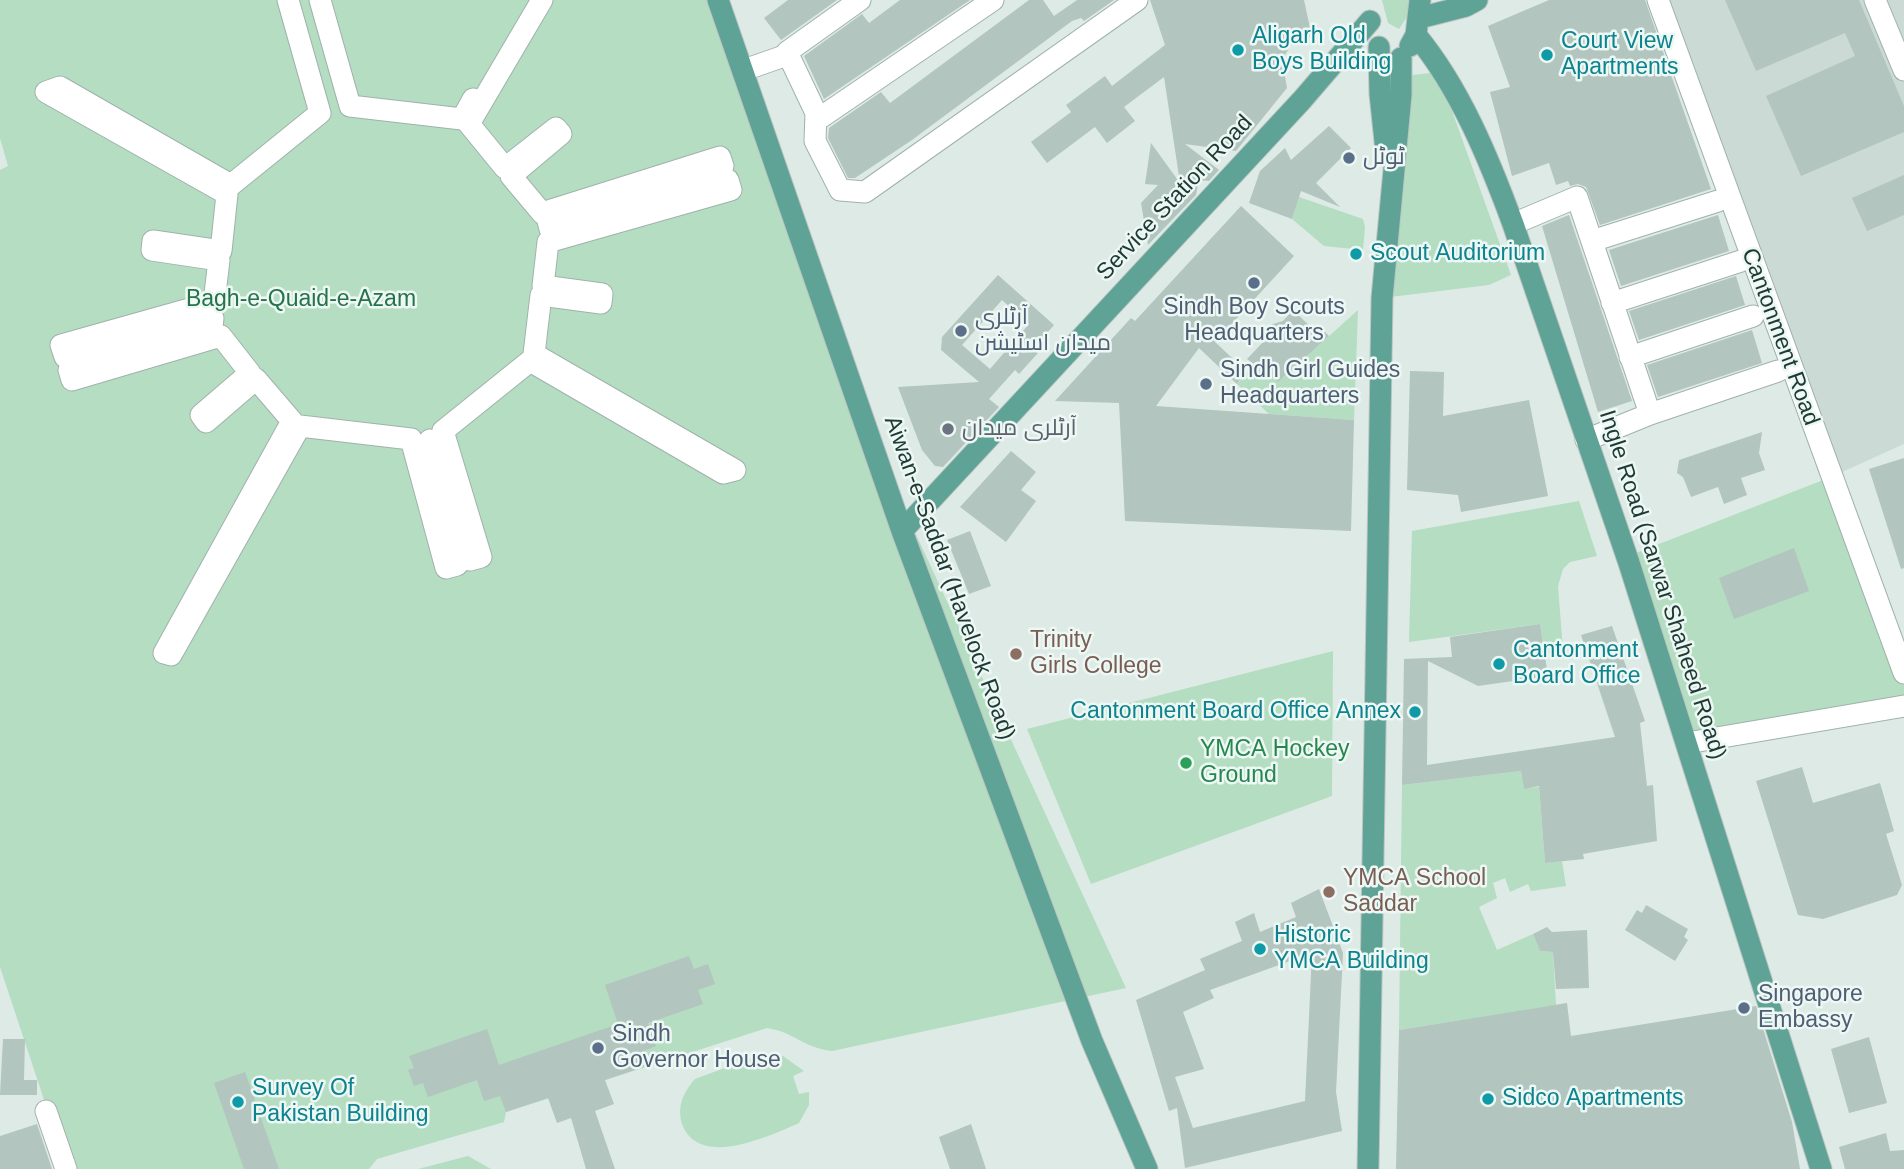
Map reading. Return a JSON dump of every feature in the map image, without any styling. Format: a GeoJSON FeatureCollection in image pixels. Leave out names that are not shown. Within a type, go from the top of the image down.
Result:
{"type":"FeatureCollection","features":[{"type":"Feature","properties":{"kind":"main road","name":"Aiwan-e-Saddar (Havelock Road)"},"geometry":{"type":"LineString","coordinates":[[718,0],[902,531],[1092,1041],[1147,1169]]}},
{"type":"Feature","properties":{"kind":"main road"},"geometry":{"type":"LineString","coordinates":[[1368,1169],[1378,417],[1382,298],[1390,188],[1401,95],[1401,58],[1418,18],[1466,6],[1477,0]]}},
{"type":"Feature","properties":{"kind":"main road"},"geometry":{"type":"LineString","coordinates":[[1369,11],[1379,47],[1380,94],[1390,188]]}},
{"type":"Feature","properties":{"kind":"main road","name":"Service Station Road"},"geometry":{"type":"LineString","coordinates":[[902,531],[1294,109],[1369,11]]}},
{"type":"Feature","properties":{"kind":"main road","name":"Ingle Road (Sarwar Shaheed Road)"},"geometry":{"type":"LineString","coordinates":[[1418,18],[1499,184],[1687,743],[1821,1169]]}},
{"type":"Feature","properties":{"kind":"main road"},"geometry":{"type":"LineString","coordinates":[[1379,47],[1385,54],[1401,58]]}},
{"type":"Feature","properties":{"kind":"street"},"geometry":{"type":"LineString","coordinates":[[288,0],[320,113],[231,185],[60,87],[46,92],[227,194],[221,251],[153,241],[152,250],[219,260],[214,302],[61,345],[65,357],[206,315],[213,318],[212,327],[69,370],[72,380],[221,336],[250,373],[201,415],[206,422],[256,379],[292,421],[164,653],[171,655],[300,426],[411,439],[446,568],[457,565],[423,448],[430,440],[438,445],[470,560],[481,557],[443,431],[530,361],[723,473],[735,470],[534,354],[541,295],[601,303],[602,294],[542,286],[548,242],[731,190],[728,180],[559,232],[550,229],[548,221],[551,218],[723,166],[720,158],[542,213],[511,176],[561,134],[556,128],[505,168],[469,124],[542,0]]}},
{"type":"Feature","properties":{"kind":"street"},"geometry":{"type":"LineString","coordinates":[[296,0],[324,104],[331,108],[340,96],[312,0]]}},
{"type":"Feature","properties":{"kind":"street"},"geometry":{"type":"LineString","coordinates":[[320,0],[350,106],[462,119],[530,0]]}},
{"type":"Feature","properties":{"kind":"street"},"geometry":{"type":"LineString","coordinates":[[744,70],[787,55],[789,50],[860,0]]}},
{"type":"Feature","properties":{"kind":"street"},"geometry":{"type":"LineString","coordinates":[[817,120],[993,0]]}},
{"type":"Feature","properties":{"kind":"street"},"geometry":{"type":"LineString","coordinates":[[787,55],[817,120],[815,141],[840,190],[866,192],[1137,0]]}},
{"type":"Feature","properties":{"kind":"street","name":"Cantonment Road"},"geometry":{"type":"LineString","coordinates":[[1658,0],[1904,673]]}},
{"type":"Feature","properties":{"kind":"street"},"geometry":{"type":"LineString","coordinates":[[1875,0],[1904,70]]}},
{"type":"Feature","properties":{"kind":"street"},"geometry":{"type":"LineString","coordinates":[[1513,224],[1577,197],[1650,414]]}},
{"type":"Feature","properties":{"kind":"street"},"geometry":{"type":"LineString","coordinates":[[1592,242],[1718,201]]}},
{"type":"Feature","properties":{"kind":"street"},"geometry":{"type":"LineString","coordinates":[[1612,303],[1741,261]]}},
{"type":"Feature","properties":{"kind":"street"},"geometry":{"type":"LineString","coordinates":[[1630,357],[1753,316]]}},
{"type":"Feature","properties":{"kind":"street"},"geometry":{"type":"LineString","coordinates":[[1587,440],[1650,414],[1779,371]]}},
{"type":"Feature","properties":{"kind":"street"},"geometry":{"type":"LineString","coordinates":[[1687,743],[1904,706]]}},
{"type":"Feature","properties":{"kind":"street"},"geometry":{"type":"LineString","coordinates":[[46,1111],[66,1169]]}},
{"type":"Feature","properties":{"kind":"shaded area"},"geometry":{"type":"Polygon","coordinates":[[[1658,0],[1904,0],[1904,444],[1831,477],[1658,0]]]}},
{"type":"Feature","properties":{"kind":"green space","name":"Bagh-e-Quaid-e-Azam"},"geometry":{"type":"Polygon","coordinates":[[[0,0],[715,0],[864,422],[1126,988],[832,1051],[814,1047],[785,1033],[767,1028],[506,1112],[504,1122],[377,1159],[369,1169],[67,1169],[0,967],[0,170],[8,166],[0,138],[0,0]]]}},
{"type":"Feature","properties":{"kind":"green space"},"geometry":{"type":"Polygon","coordinates":[[[1382,0],[1409,0],[1407,17],[1399,29],[1388,23],[1382,0]]]}},
{"type":"Feature","properties":{"kind":"green space"},"geometry":{"type":"Polygon","coordinates":[[[1438,72],[1511,275],[1489,285],[1382,298],[1388,78],[1438,72]]]}},
{"type":"Feature","properties":{"kind":"green space"},"geometry":{"type":"Polygon","coordinates":[[[1299,197],[1363,219],[1363,250],[1324,246],[1292,219],[1299,197]]]}},
{"type":"Feature","properties":{"kind":"green space"},"geometry":{"type":"Polygon","coordinates":[[[1358,310],[1354,420],[1269,414],[1237,384],[1254,364],[1278,382],[1358,310]]]}},
{"type":"Feature","properties":{"kind":"green space"},"geometry":{"type":"Polygon","coordinates":[[[1831,477],[1904,672],[1904,706],[1687,743],[1618,560],[1831,477]]]}},
{"type":"Feature","properties":{"kind":"green space"},"geometry":{"type":"Polygon","coordinates":[[[1579,501],[1597,556],[1570,562],[1563,569],[1558,586],[1563,650],[1545,654],[1540,624],[1409,642],[1412,531],[1579,501]]]}},
{"type":"Feature","properties":{"kind":"green space","name":"YMCA Hockey Ground"},"geometry":{"type":"Polygon","coordinates":[[[1333,651],[1332,796],[1091,884],[1027,729],[1333,651]]]}},
{"type":"Feature","properties":{"kind":"green space"},"geometry":{"type":"Polygon","coordinates":[[[1521,771],[1524,788],[1539,787],[1545,863],[1562,861],[1566,886],[1531,891],[1528,884],[1510,892],[1505,878],[1493,883],[1497,898],[1479,907],[1497,950],[1533,934],[1540,951],[1553,952],[1556,1005],[1399,1030],[1402,785],[1521,771]]]}},
{"type":"Feature","properties":{"kind":"green space"},"geometry":{"type":"Polygon","coordinates":[[[762,1054],[783,1056],[804,1071],[793,1076],[799,1094],[809,1092],[809,1105],[799,1123],[735,1146],[703,1145],[691,1137],[682,1124],[680,1111],[684,1095],[695,1079],[762,1054]]]}},
{"type":"Feature","properties":{"kind":"green space"},"geometry":{"type":"Polygon","coordinates":[[[468,1156],[491,1169],[418,1169],[468,1156]]]}},
{"type":"Feature","properties":{"kind":"building"},"geometry":{"type":"Polygon","coordinates":[[[788,0],[837,0],[781,40],[764,18],[788,0]]]}},
{"type":"Feature","properties":{"kind":"building"},"geometry":{"type":"Polygon","coordinates":[[[900,0],[970,0],[824,99],[804,56],[862,14],[869,23],[900,0]]]}},
{"type":"Feature","properties":{"kind":"building"},"geometry":{"type":"Polygon","coordinates":[[[1029,0],[1043,0],[1054,16],[1077,0],[1114,0],[1084,21],[1081,18],[1072,21],[912,140],[855,178],[848,178],[828,138],[829,128],[881,92],[890,103],[1029,0]]]}},
{"type":"Feature","properties":{"kind":"building"},"geometry":{"type":"Polygon","coordinates":[[[1150,0],[1304,0],[1312,37],[1294,40],[1282,60],[1287,88],[1236,151],[1185,144],[1219,170],[1209,181],[1199,180],[1196,195],[1148,245],[1141,203],[1158,185],[1145,184],[1151,143],[1180,183],[1164,77],[1124,107],[1135,121],[1107,143],[1095,127],[1047,163],[1031,142],[1071,112],[1066,105],[1105,76],[1112,86],[1165,45],[1150,0]]]}},
{"type":"Feature","properties":{"kind":"building"},"geometry":{"type":"Polygon","coordinates":[[[1549,0],[1645,0],[1711,189],[1600,225],[1586,187],[1578,184],[1570,186],[1568,181],[1556,185],[1549,163],[1512,176],[1490,92],[1510,87],[1488,26],[1549,0]]]}},
{"type":"Feature","properties":{"kind":"building"},"geometry":{"type":"Polygon","coordinates":[[[1725,0],[1859,0],[1904,106],[1904,132],[1801,176],[1766,96],[1855,56],[1845,33],[1756,71],[1725,0]]]}},
{"type":"Feature","properties":{"kind":"building"},"geometry":{"type":"Polygon","coordinates":[[[1329,126],[1351,148],[1316,183],[1340,207],[1301,191],[1292,219],[1249,203],[1260,171],[1285,148],[1291,160],[1329,126]]]}},
{"type":"Feature","properties":{"kind":"building"},"geometry":{"type":"Polygon","coordinates":[[[1904,175],[1904,215],[1867,231],[1852,198],[1904,175]]]}},
{"type":"Feature","properties":{"kind":"building"},"geometry":{"type":"Polygon","coordinates":[[[1241,206],[1294,256],[1215,342],[1246,371],[1237,384],[1199,348],[1156,406],[1354,420],[1351,531],[1125,521],[1119,403],[1055,401],[1131,318],[1135,321],[1241,206]]]}},
{"type":"Feature","properties":{"kind":"building"},"geometry":{"type":"Polygon","coordinates":[[[1569,215],[1632,401],[1598,412],[1542,226],[1569,215]]]}},
{"type":"Feature","properties":{"kind":"building"},"geometry":{"type":"Polygon","coordinates":[[[1718,215],[1729,251],[1621,286],[1609,250],[1718,215]]]}},
{"type":"Feature","properties":{"kind":"building"},"geometry":{"type":"Polygon","coordinates":[[[998,275],[1054,325],[1033,349],[1038,353],[1019,374],[1015,370],[989,399],[999,407],[943,467],[935,466],[922,450],[898,387],[979,382],[941,350],[942,337],[998,275]],[[1002,300],[962,345],[990,369],[1029,324],[1002,300]]]}},
{"type":"Feature","properties":{"kind":"building"},"geometry":{"type":"Polygon","coordinates":[[[1736,276],[1745,305],[1639,340],[1629,311],[1736,276]]]}},
{"type":"Feature","properties":{"kind":"building"},"geometry":{"type":"Polygon","coordinates":[[[1293,310],[1315,331],[1319,326],[1329,336],[1278,382],[1247,359],[1266,339],[1270,325],[1283,321],[1293,310]]]}},
{"type":"Feature","properties":{"kind":"building"},"geometry":{"type":"Polygon","coordinates":[[[1752,330],[1762,363],[1658,397],[1647,365],[1752,330]]]}},
{"type":"Feature","properties":{"kind":"building"},"geometry":{"type":"Polygon","coordinates":[[[1410,371],[1444,372],[1443,416],[1529,400],[1548,496],[1461,512],[1458,495],[1407,490],[1410,371]]]}},
{"type":"Feature","properties":{"kind":"building"},"geometry":{"type":"Polygon","coordinates":[[[1762,432],[1759,453],[1765,470],[1741,478],[1747,495],[1724,504],[1718,487],[1691,497],[1683,477],[1677,473],[1679,460],[1762,432]]]}},
{"type":"Feature","properties":{"kind":"building"},"geometry":{"type":"Polygon","coordinates":[[[1011,451],[1036,472],[1021,490],[1036,501],[1006,542],[960,507],[1011,451]]]}},
{"type":"Feature","properties":{"kind":"building"},"geometry":{"type":"Polygon","coordinates":[[[1904,458],[1904,568],[1901,569],[1869,469],[1904,458]]]}},
{"type":"Feature","properties":{"kind":"building"},"geometry":{"type":"Polygon","coordinates":[[[970,531],[991,586],[969,594],[947,540],[970,531]]]}},
{"type":"Feature","properties":{"kind":"building"},"geometry":{"type":"Polygon","coordinates":[[[1794,548],[1809,591],[1734,619],[1719,578],[1794,548]]]}},
{"type":"Feature","properties":{"kind":"building"},"geometry":{"type":"Polygon","coordinates":[[[1540,624],[1548,676],[1478,686],[1428,661],[1427,765],[1615,737],[1581,635],[1612,626],[1645,721],[1640,723],[1647,786],[1653,785],[1657,841],[1583,854],[1584,859],[1545,863],[1539,786],[1524,789],[1521,771],[1402,785],[1404,659],[1452,657],[1450,637],[1540,624]]]}},
{"type":"Feature","properties":{"kind":"building"},"geometry":{"type":"Polygon","coordinates":[[[1802,767],[1813,803],[1880,783],[1894,831],[1886,834],[1902,885],[1897,895],[1823,919],[1798,915],[1756,781],[1802,767]]]}},
{"type":"Feature","properties":{"kind":"building"},"geometry":{"type":"Polygon","coordinates":[[[1319,889],[1343,953],[1336,1092],[1342,1131],[1185,1168],[1177,1108],[1169,1111],[1136,1000],[1205,970],[1200,959],[1242,941],[1235,922],[1254,913],[1260,932],[1296,917],[1291,903],[1319,889]],[[1312,953],[1210,990],[1214,998],[1183,1012],[1204,1069],[1175,1077],[1193,1128],[1305,1101],[1312,953]]]}},
{"type":"Feature","properties":{"kind":"building"},"geometry":{"type":"Polygon","coordinates":[[[1646,905],[1688,929],[1684,937],[1688,940],[1675,961],[1625,930],[1637,910],[1642,913],[1646,905]]]}},
{"type":"Feature","properties":{"kind":"building"},"geometry":{"type":"Polygon","coordinates":[[[1547,927],[1552,932],[1587,930],[1589,988],[1556,989],[1553,952],[1540,951],[1533,934],[1547,927]]]}},
{"type":"Feature","properties":{"kind":"building","name":"Sindh Governor House"},"geometry":{"type":"Polygon","coordinates":[[[689,956],[694,969],[708,964],[715,984],[698,990],[703,1004],[648,1023],[656,1046],[644,1051],[649,1065],[605,1080],[614,1104],[595,1111],[615,1169],[586,1169],[571,1118],[557,1123],[548,1098],[506,1112],[500,1096],[484,1101],[477,1080],[428,1097],[423,1083],[414,1086],[408,1070],[414,1068],[409,1056],[487,1029],[499,1065],[618,1024],[605,985],[689,956]]]}},
{"type":"Feature","properties":{"kind":"building"},"geometry":{"type":"Polygon","coordinates":[[[1567,1003],[1571,1036],[1756,1006],[1792,1122],[1800,1169],[1396,1169],[1399,1030],[1567,1003]]]}},
{"type":"Feature","properties":{"kind":"building"},"geometry":{"type":"Polygon","coordinates":[[[1869,1037],[1887,1103],[1849,1113],[1831,1049],[1869,1037]]]}},
{"type":"Feature","properties":{"kind":"building"},"geometry":{"type":"Polygon","coordinates":[[[3,1039],[25,1039],[24,1080],[37,1080],[37,1095],[0,1095],[3,1039]]]}},
{"type":"Feature","properties":{"kind":"building","name":"Survey Of Pakistan Building"},"geometry":{"type":"Polygon","coordinates":[[[245,1072],[279,1169],[244,1169],[214,1083],[245,1072]]]}},
{"type":"Feature","properties":{"kind":"building"},"geometry":{"type":"Polygon","coordinates":[[[37,1124],[52,1169],[0,1169],[0,1136],[37,1124]]]}},
{"type":"Feature","properties":{"kind":"building"},"geometry":{"type":"Polygon","coordinates":[[[971,1124],[986,1169],[950,1169],[939,1137],[971,1124]]]}},
{"type":"Feature","properties":{"kind":"building"},"geometry":{"type":"Polygon","coordinates":[[[1886,1133],[1890,1151],[1904,1150],[1904,1169],[1845,1169],[1839,1147],[1886,1133]]]}},
{"type":"Feature","properties":{"kind":"place","name":"Aligarh Old Boys Building"},"geometry":{"type":"Point","coordinates":[1238,50]}},
{"type":"Feature","properties":{"kind":"place","name":"Court View Apartments"},"geometry":{"type":"Point","coordinates":[1547,55]}},
{"type":"Feature","properties":{"kind":"place","name":"ٹوٹل"},"geometry":{"type":"Point","coordinates":[1349,158]}},
{"type":"Feature","properties":{"kind":"place","name":"Scout Auditorium"},"geometry":{"type":"Point","coordinates":[1356,254]}},
{"type":"Feature","properties":{"kind":"place","name":"Sindh Boy Scouts Headquarters"},"geometry":{"type":"Point","coordinates":[1254,283]}},
{"type":"Feature","properties":{"kind":"place","name":"آرٹلری میدان اسٹیشن"},"geometry":{"type":"Point","coordinates":[961,331]}},
{"type":"Feature","properties":{"kind":"place","name":"Sindh Girl Guides Headquarters"},"geometry":{"type":"Point","coordinates":[1206,384]}},
{"type":"Feature","properties":{"kind":"place","name":"آرٹلری میدان"},"geometry":{"type":"Point","coordinates":[948,429]}},
{"type":"Feature","properties":{"kind":"place","name":"Trinity Girls College"},"geometry":{"type":"Point","coordinates":[1016,654]}},
{"type":"Feature","properties":{"kind":"place","name":"Cantonment Board Office"},"geometry":{"type":"Point","coordinates":[1499,664]}},
{"type":"Feature","properties":{"kind":"place","name":"Cantonment Board Office Annex"},"geometry":{"type":"Point","coordinates":[1415,712]}},
{"type":"Feature","properties":{"kind":"place","name":"YMCA Hockey Ground"},"geometry":{"type":"Point","coordinates":[1186,763]}},
{"type":"Feature","properties":{"kind":"place","name":"YMCA School Saddar"},"geometry":{"type":"Point","coordinates":[1329,892]}},
{"type":"Feature","properties":{"kind":"place","name":"Historic YMCA Building"},"geometry":{"type":"Point","coordinates":[1260,949]}},
{"type":"Feature","properties":{"kind":"place","name":"Singapore Embassy"},"geometry":{"type":"Point","coordinates":[1744,1008]}},
{"type":"Feature","properties":{"kind":"place","name":"Sindh Governor House"},"geometry":{"type":"Point","coordinates":[598,1048]}},
{"type":"Feature","properties":{"kind":"place","name":"Sidco Apartments"},"geometry":{"type":"Point","coordinates":[1488,1099]}},
{"type":"Feature","properties":{"kind":"place","name":"Survey Of Pakistan Building"},"geometry":{"type":"Point","coordinates":[238,1102]}}]}
